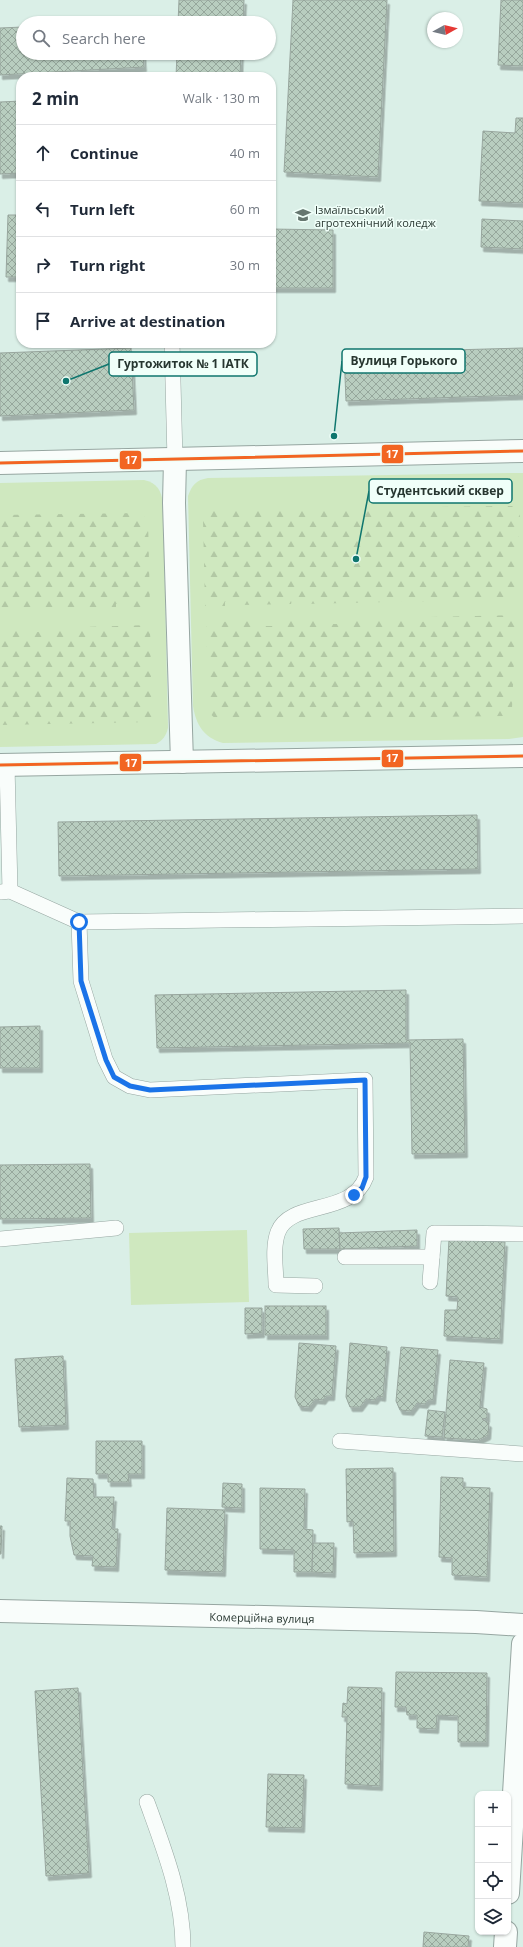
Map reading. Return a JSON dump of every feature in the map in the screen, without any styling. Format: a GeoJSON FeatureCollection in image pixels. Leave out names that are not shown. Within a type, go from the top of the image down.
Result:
{"type":"FeatureCollection","features":[{"type":"Feature","properties":{"kind":"street"},"geometry":{"type":"LineString","coordinates":[[0,464],[523,451]]}},
{"type":"Feature","properties":{"kind":"street"},"geometry":{"type":"LineString","coordinates":[[175,460],[174,503],[182,762]]}},
{"type":"Feature","properties":{"kind":"street"},"geometry":{"type":"LineString","coordinates":[[4,765],[523,756]]}},
{"type":"Feature","properties":{"kind":"street","name":"Комерційна вулиця"},"geometry":{"type":"LineString","coordinates":[[0,1611],[476,1622],[523,1625]]}},
{"type":"Feature","properties":{"kind":"street"},"geometry":{"type":"LineString","coordinates":[[510,1863],[523,1644]]}},
{"type":"Feature","properties":{"kind":"street"},"geometry":{"type":"LineString","coordinates":[[505,1947],[506,1935]]}},
{"type":"Feature","properties":{"kind":"lane"},"geometry":{"type":"LineString","coordinates":[[172,348],[175,460]]}},
{"type":"Feature","properties":{"kind":"lane"},"geometry":{"type":"LineString","coordinates":[[4,765],[5,892],[79,922],[523,916]]}},
{"type":"Feature","properties":{"kind":"lane"},"geometry":{"type":"LineString","coordinates":[[79,922],[81,981],[106,1060],[114,1077],[130,1086],[150,1090],[365,1080],[366,1177],[362,1188],[354,1195],[346,1199],[293,1216],[284,1222],[278,1231],[276,1242],[276,1285],[315,1286]]}},
{"type":"Feature","properties":{"kind":"lane"},"geometry":{"type":"LineString","coordinates":[[0,1239],[116,1228]]}},
{"type":"Feature","properties":{"kind":"lane"},"geometry":{"type":"LineString","coordinates":[[430,1282],[434,1233],[523,1234]]}},
{"type":"Feature","properties":{"kind":"lane"},"geometry":{"type":"LineString","coordinates":[[345,1257],[432,1257]]}},
{"type":"Feature","properties":{"kind":"lane"},"geometry":{"type":"LineString","coordinates":[[340,1441],[523,1454]]}},
{"type":"Feature","properties":{"kind":"lane"},"geometry":{"type":"LineString","coordinates":[[147,1802],[169,1860],[183,1932],[183,1947]]}},
{"type":"Feature","properties":{"kind":"green space"},"geometry":{"type":"Polygon","coordinates":[[[523,473],[523,737],[509,739],[223,743],[211,738],[202,730],[196,719],[193,706],[188,496],[195,484],[200,480],[208,478],[523,473]]]}},
{"type":"Feature","properties":{"kind":"green space"},"geometry":{"type":"Polygon","coordinates":[[[144,480],[152,483],[158,488],[163,503],[168,728],[165,736],[156,744],[0,747],[0,483],[144,480]]]}},
{"type":"Feature","properties":{"kind":"green space"},"geometry":{"type":"Polygon","coordinates":[[[512,506],[520,514],[516,599],[402,602],[401,598],[388,598],[388,602],[303,604],[303,600],[292,600],[291,604],[237,605],[236,602],[225,602],[225,606],[205,606],[203,520],[211,510],[512,506]]]}},
{"type":"Feature","properties":{"kind":"green space"},"geometry":{"type":"Polygon","coordinates":[[[139,513],[148,519],[150,608],[127,608],[127,604],[116,604],[116,608],[7,611],[7,607],[0,607],[0,515],[139,513]]]}},
{"type":"Feature","properties":{"kind":"green space"},"geometry":{"type":"Polygon","coordinates":[[[516,615],[512,708],[503,716],[217,720],[208,712],[206,622],[262,621],[263,626],[275,626],[276,621],[332,620],[332,624],[344,624],[344,619],[418,617],[418,622],[430,621],[430,617],[516,615]]]}},
{"type":"Feature","properties":{"kind":"green space"},"geometry":{"type":"Polygon","coordinates":[[[150,625],[152,722],[0,725],[0,629],[36,628],[37,632],[50,631],[50,628],[150,625]]]}},
{"type":"Feature","properties":{"kind":"green space"},"geometry":{"type":"Polygon","coordinates":[[[247,1230],[249,1302],[131,1305],[129,1233],[247,1230]]]}},
{"type":"Feature","properties":{"kind":"building"},"geometry":{"type":"Polygon","coordinates":[[[179,0],[244,0],[243,16],[178,16],[179,0]]]}},
{"type":"Feature","properties":{"kind":"building"},"geometry":{"type":"Polygon","coordinates":[[[293,0],[387,0],[378,177],[284,172],[293,0]]]}},
{"type":"Feature","properties":{"kind":"building"},"geometry":{"type":"Polygon","coordinates":[[[501,0],[523,0],[523,66],[498,65],[501,0]]]}},
{"type":"Feature","properties":{"kind":"building"},"geometry":{"type":"Polygon","coordinates":[[[16,27],[16,60],[144,60],[144,67],[54,72],[16,72],[16,74],[0,75],[0,28],[16,27]]]}},
{"type":"Feature","properties":{"kind":"building"},"geometry":{"type":"Polygon","coordinates":[[[177,60],[241,60],[240,72],[176,72],[177,60]]]}},
{"type":"Feature","properties":{"kind":"building"},"geometry":{"type":"Polygon","coordinates":[[[16,101],[16,173],[0,174],[0,102],[16,101]]]}},
{"type":"Feature","properties":{"kind":"building"},"geometry":{"type":"Polygon","coordinates":[[[516,118],[523,118],[523,203],[479,201],[483,131],[515,133],[516,118]]]}},
{"type":"Feature","properties":{"kind":"building"},"geometry":{"type":"Polygon","coordinates":[[[8,215],[16,215],[16,277],[6,277],[8,215]]]}},
{"type":"Feature","properties":{"kind":"building"},"geometry":{"type":"Polygon","coordinates":[[[482,219],[523,221],[523,249],[481,247],[482,219]]]}},
{"type":"Feature","properties":{"kind":"building"},"geometry":{"type":"Polygon","coordinates":[[[276,229],[333,230],[333,288],[276,288],[276,229]]]}},
{"type":"Feature","properties":{"kind":"building"},"geometry":{"type":"Polygon","coordinates":[[[131,348],[134,410],[0,416],[0,353],[131,348]]]}},
{"type":"Feature","properties":{"kind":"building"},"geometry":{"type":"Polygon","coordinates":[[[523,348],[523,395],[346,401],[344,353],[523,348]]]}},
{"type":"Feature","properties":{"kind":"building"},"geometry":{"type":"Polygon","coordinates":[[[477,815],[478,869],[59,876],[58,822],[477,815]]]}},
{"type":"Feature","properties":{"kind":"building"},"geometry":{"type":"Polygon","coordinates":[[[406,990],[406,1040],[463,1039],[465,1153],[412,1154],[410,1043],[157,1048],[155,995],[406,990]]]}},
{"type":"Feature","properties":{"kind":"building"},"geometry":{"type":"Polygon","coordinates":[[[40,1026],[40,1068],[0,1068],[0,1027],[40,1026]]]}},
{"type":"Feature","properties":{"kind":"building"},"geometry":{"type":"Polygon","coordinates":[[[90,1164],[91,1218],[0,1219],[0,1165],[90,1164]]]}},
{"type":"Feature","properties":{"kind":"building"},"geometry":{"type":"Polygon","coordinates":[[[339,1228],[340,1249],[304,1249],[303,1229],[339,1228]]]}},
{"type":"Feature","properties":{"kind":"building"},"geometry":{"type":"Polygon","coordinates":[[[417,1230],[417,1246],[340,1249],[339,1233],[417,1230]]]}},
{"type":"Feature","properties":{"kind":"building"},"geometry":{"type":"Polygon","coordinates":[[[449,1239],[505,1242],[500,1339],[444,1336],[445,1310],[457,1310],[458,1297],[446,1296],[449,1239]]]}},
{"type":"Feature","properties":{"kind":"building"},"geometry":{"type":"Polygon","coordinates":[[[265,1306],[326,1306],[326,1335],[265,1335],[265,1306]]]}},
{"type":"Feature","properties":{"kind":"building"},"geometry":{"type":"Polygon","coordinates":[[[245,1308],[262,1308],[262,1333],[245,1334],[245,1308]]]}},
{"type":"Feature","properties":{"kind":"building"},"geometry":{"type":"Polygon","coordinates":[[[299,1343],[336,1346],[332,1396],[326,1396],[323,1400],[315,1399],[309,1407],[299,1406],[295,1397],[299,1343]]]}},
{"type":"Feature","properties":{"kind":"building"},"geometry":{"type":"Polygon","coordinates":[[[350,1343],[387,1347],[383,1397],[378,1396],[375,1400],[366,1399],[360,1407],[350,1407],[346,1397],[350,1343]]]}},
{"type":"Feature","properties":{"kind":"building"},"geometry":{"type":"Polygon","coordinates":[[[401,1347],[438,1350],[433,1400],[428,1400],[425,1404],[417,1403],[411,1411],[400,1410],[396,1401],[401,1347]]]}},
{"type":"Feature","properties":{"kind":"building"},"geometry":{"type":"Polygon","coordinates":[[[63,1356],[66,1425],[19,1427],[15,1359],[63,1356]]]}},
{"type":"Feature","properties":{"kind":"building"},"geometry":{"type":"Polygon","coordinates":[[[450,1360],[484,1363],[480,1407],[487,1409],[487,1418],[482,1419],[489,1423],[488,1435],[478,1440],[444,1438],[450,1360]]]}},
{"type":"Feature","properties":{"kind":"building"},"geometry":{"type":"Polygon","coordinates":[[[428,1410],[445,1412],[442,1437],[425,1436],[428,1410]]]}},
{"type":"Feature","properties":{"kind":"building"},"geometry":{"type":"Polygon","coordinates":[[[96,1441],[142,1441],[142,1474],[128,1474],[129,1482],[108,1482],[108,1474],[96,1474],[96,1441]]]}},
{"type":"Feature","properties":{"kind":"building"},"geometry":{"type":"Polygon","coordinates":[[[393,1468],[394,1552],[354,1553],[353,1521],[347,1522],[346,1469],[393,1468]]]}},
{"type":"Feature","properties":{"kind":"building"},"geometry":{"type":"Polygon","coordinates":[[[441,1477],[463,1478],[463,1487],[490,1488],[487,1577],[452,1575],[452,1558],[439,1557],[441,1477]]]}},
{"type":"Feature","properties":{"kind":"building"},"geometry":{"type":"Polygon","coordinates":[[[67,1478],[93,1479],[94,1497],[114,1497],[112,1529],[118,1529],[116,1567],[92,1566],[93,1556],[74,1555],[70,1536],[70,1521],[65,1521],[67,1478]]]}},
{"type":"Feature","properties":{"kind":"building"},"geometry":{"type":"Polygon","coordinates":[[[223,1483],[242,1484],[242,1508],[222,1507],[223,1483]]]}},
{"type":"Feature","properties":{"kind":"building"},"geometry":{"type":"Polygon","coordinates":[[[260,1488],[305,1489],[304,1529],[313,1530],[312,1572],[294,1572],[294,1550],[260,1549],[260,1488]]]}},
{"type":"Feature","properties":{"kind":"building"},"geometry":{"type":"Polygon","coordinates":[[[167,1508],[225,1510],[223,1572],[165,1570],[167,1508]]]}},
{"type":"Feature","properties":{"kind":"building"},"geometry":{"type":"Polygon","coordinates":[[[0,1526],[2,1526],[1,1554],[0,1554],[0,1526]]]}},
{"type":"Feature","properties":{"kind":"building"},"geometry":{"type":"Polygon","coordinates":[[[313,1543],[334,1543],[333,1573],[312,1572],[313,1543]]]}},
{"type":"Feature","properties":{"kind":"building"},"geometry":{"type":"Polygon","coordinates":[[[396,1672],[487,1673],[486,1742],[458,1742],[458,1716],[437,1715],[436,1729],[417,1728],[417,1715],[407,1715],[406,1707],[395,1707],[396,1672]]]}},
{"type":"Feature","properties":{"kind":"building"},"geometry":{"type":"Polygon","coordinates":[[[348,1687],[382,1688],[380,1786],[345,1784],[347,1717],[342,1717],[343,1703],[347,1704],[348,1687]]]}},
{"type":"Feature","properties":{"kind":"building"},"geometry":{"type":"Polygon","coordinates":[[[78,1688],[89,1873],[46,1876],[35,1691],[78,1688]]]}},
{"type":"Feature","properties":{"kind":"building"},"geometry":{"type":"Polygon","coordinates":[[[268,1774],[304,1775],[302,1828],[266,1827],[268,1774]]]}},
{"type":"Feature","properties":{"kind":"building"},"geometry":{"type":"Polygon","coordinates":[[[424,1932],[469,1936],[468,1947],[423,1947],[424,1932]]]}},
{"type":"Feature","properties":{"kind":"transit line","name":"17"},"geometry":{"type":"LineString","coordinates":[[0,463],[523,451]]}},
{"type":"Feature","properties":{"kind":"transit line","name":"17"},"geometry":{"type":"LineString","coordinates":[[0,765],[523,756]]}},
{"type":"Feature","properties":{"kind":"place","name":"Ізмаїльський агротехнічний коледж"},"geometry":{"type":"Point","coordinates":[303,215]}},
{"type":"Feature","properties":{"kind":"place","name":"Гуртожиток № 1 ІАТК"},"geometry":{"type":"Point","coordinates":[66,381]}},
{"type":"Feature","properties":{"kind":"place","name":"Вулиця Горького"},"geometry":{"type":"Point","coordinates":[334,436]}},
{"type":"Feature","properties":{"kind":"place","name":"Студентський сквер"},"geometry":{"type":"Point","coordinates":[356,559]}},
{"type":"Feature","properties":{"kind":"route"},"geometry":{"type":"LineString","coordinates":[[79,922],[81,981],[106,1060],[114,1077],[130,1086],[150,1090],[365,1080],[366,1177],[362,1188],[354,1195]]}}]}
